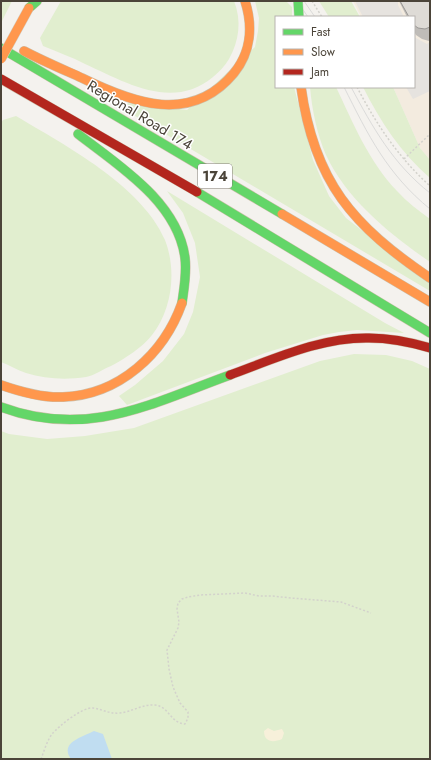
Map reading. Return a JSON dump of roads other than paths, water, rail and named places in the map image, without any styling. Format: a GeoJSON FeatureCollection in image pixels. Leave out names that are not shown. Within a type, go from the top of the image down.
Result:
{"type":"FeatureCollection","features":[{"type":"Feature","properties":{"kind":"main road"},"geometry":{"type":"LineString","coordinates":[[1,59],[29,8],[37,1]]}},
{"type":"Feature","properties":{"kind":"main road"},"geometry":{"type":"LineString","coordinates":[[1,38],[59,68],[128,98],[152,104],[185,104],[202,98],[217,90],[232,76],[241,63],[248,48],[250,34],[249,16],[245,1]]}},
{"type":"Feature","properties":{"kind":"main road"},"geometry":{"type":"LineString","coordinates":[[298,1],[299,16]]}},
{"type":"Feature","properties":{"kind":"main road","name":"Regional Road 174"},"geometry":{"type":"LineString","coordinates":[[1,48],[430,302]]}},
{"type":"Feature","properties":{"kind":"main road","name":"174"},"geometry":{"type":"LineString","coordinates":[[1,79],[234,214],[430,333]]}},
{"type":"Feature","properties":{"kind":"main road"},"geometry":{"type":"LineString","coordinates":[[301,88],[304,110],[313,145],[323,169],[336,191],[352,214],[375,237],[430,278]]}},
{"type":"Feature","properties":{"kind":"main road"},"geometry":{"type":"LineString","coordinates":[[1,385],[30,395],[54,398],[79,396],[101,390],[111,385],[131,373],[155,351],[175,321],[185,291],[186,267],[182,244],[173,223],[160,204],[129,174],[74,131],[53,117],[47,107]]}},
{"type":"Feature","properties":{"kind":"main road"},"geometry":{"type":"LineString","coordinates":[[1,406],[28,416],[52,420],[69,421],[98,418],[121,414],[287,355],[339,340],[386,338],[401,340],[430,348]]}},
{"type":"Feature","properties":{"kind":"water"},"geometry":{"type":"Polygon","coordinates":[[[94,731],[103,734],[112,759],[71,759],[68,753],[70,744],[94,731]]]}},
{"type":"Feature","properties":{"kind":"tram line"},"geometry":{"type":"LineString","coordinates":[[297,1],[307,16]]}},
{"type":"Feature","properties":{"kind":"tram line"},"geometry":{"type":"LineString","coordinates":[[304,1],[314,16]]}},
{"type":"Feature","properties":{"kind":"tram line"},"geometry":{"type":"LineString","coordinates":[[345,88],[370,137],[390,168],[415,196],[430,209]]}},
{"type":"Feature","properties":{"kind":"tram line"},"geometry":{"type":"LineString","coordinates":[[352,88],[367,117],[395,158],[405,170],[430,193]]}}]}
